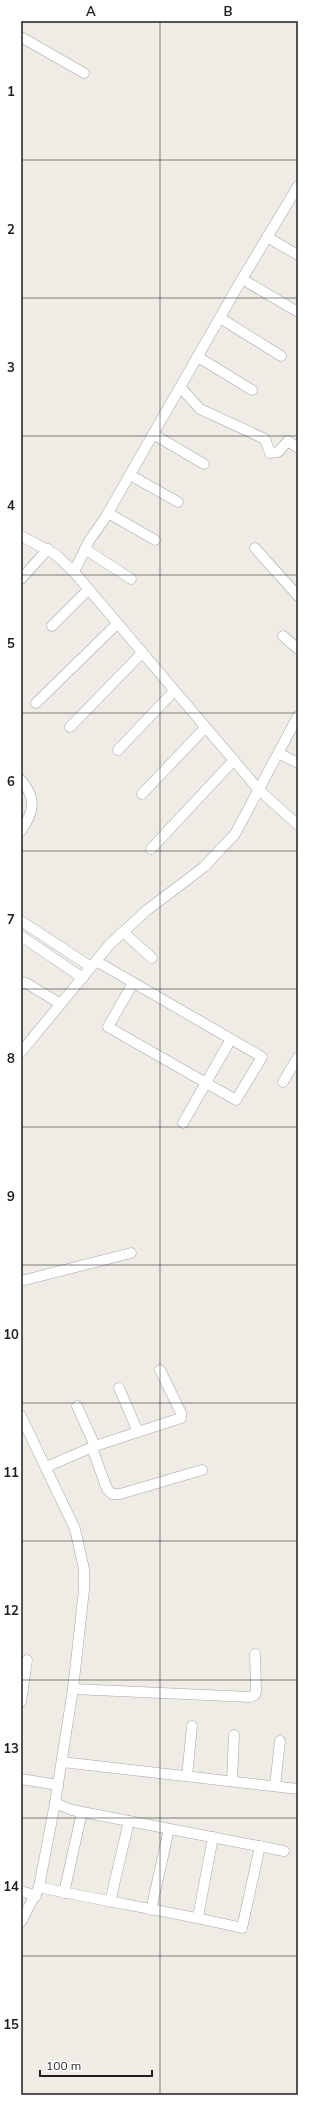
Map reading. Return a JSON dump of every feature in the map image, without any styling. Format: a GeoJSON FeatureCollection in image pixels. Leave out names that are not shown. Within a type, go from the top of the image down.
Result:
{"type":"FeatureCollection","features":[{"type":"Feature","properties":{"kind":"street"},"geometry":{"type":"LineString","coordinates":[[21,37],[84,73]]}},
{"type":"Feature","properties":{"kind":"street"},"geometry":{"type":"LineString","coordinates":[[74,572],[85,549],[108,513],[181,388],[242,279],[267,237],[294,202],[298,186]]}},
{"type":"Feature","properties":{"kind":"street"},"geometry":{"type":"LineString","coordinates":[[267,237],[298,255]]}},
{"type":"Feature","properties":{"kind":"street"},"geometry":{"type":"LineString","coordinates":[[242,279],[298,312]]}},
{"type":"Feature","properties":{"kind":"street"},"geometry":{"type":"LineString","coordinates":[[220,318],[281,356]]}},
{"type":"Feature","properties":{"kind":"street"},"geometry":{"type":"LineString","coordinates":[[198,357],[252,390]]}},
{"type":"Feature","properties":{"kind":"street"},"geometry":{"type":"LineString","coordinates":[[181,388],[200,409],[265,439],[270,453],[278,452],[288,442],[298,448]]}},
{"type":"Feature","properties":{"kind":"street"},"geometry":{"type":"LineString","coordinates":[[154,434],[204,464]]}},
{"type":"Feature","properties":{"kind":"street"},"geometry":{"type":"LineString","coordinates":[[130,475],[178,502]]}},
{"type":"Feature","properties":{"kind":"street"},"geometry":{"type":"LineString","coordinates":[[108,513],[155,540]]}},
{"type":"Feature","properties":{"kind":"street"},"geometry":{"type":"LineString","coordinates":[[21,536],[48,549],[74,572],[259,790],[298,825]]}},
{"type":"Feature","properties":{"kind":"street"},"geometry":{"type":"LineString","coordinates":[[254,548],[298,596]]}},
{"type":"Feature","properties":{"kind":"street"},"geometry":{"type":"LineString","coordinates":[[21,579],[48,549]]}},
{"type":"Feature","properties":{"kind":"street"},"geometry":{"type":"LineString","coordinates":[[85,549],[131,579]]}},
{"type":"Feature","properties":{"kind":"street"},"geometry":{"type":"LineString","coordinates":[[52,626],[88,590]]}},
{"type":"Feature","properties":{"kind":"street"},"geometry":{"type":"LineString","coordinates":[[36,703],[117,624]]}},
{"type":"Feature","properties":{"kind":"street"},"geometry":{"type":"LineString","coordinates":[[283,636],[298,650]]}},
{"type":"Feature","properties":{"kind":"street"},"geometry":{"type":"LineString","coordinates":[[70,727],[142,653]]}},
{"type":"Feature","properties":{"kind":"street"},"geometry":{"type":"LineString","coordinates":[[118,750],[174,691]]}},
{"type":"Feature","properties":{"kind":"street"},"geometry":{"type":"LineString","coordinates":[[21,1052],[82,978],[123,932],[147,910],[204,867],[220,851],[234,834],[298,716]]}},
{"type":"Feature","properties":{"kind":"street"},"geometry":{"type":"LineString","coordinates":[[142,794],[205,728]]}},
{"type":"Feature","properties":{"kind":"street"},"geometry":{"type":"LineString","coordinates":[[278,753],[298,763]]}},
{"type":"Feature","properties":{"kind":"street"},"geometry":{"type":"LineString","coordinates":[[150,849],[234,760]]}},
{"type":"Feature","properties":{"kind":"street"},"geometry":{"type":"LineString","coordinates":[[21,780],[29,789],[33,803],[28,820],[21,831]]}},
{"type":"Feature","properties":{"kind":"street"},"geometry":{"type":"LineString","coordinates":[[21,920],[94,964],[133,982],[262,1057],[236,1100],[108,1027],[133,982]]}},
{"type":"Feature","properties":{"kind":"street"},"geometry":{"type":"LineString","coordinates":[[30,926],[22,936],[82,978]]}},
{"type":"Feature","properties":{"kind":"street"},"geometry":{"type":"LineString","coordinates":[[123,932],[152,958]]}},
{"type":"Feature","properties":{"kind":"street"},"geometry":{"type":"LineString","coordinates":[[21,983],[26,983],[61,1004]]}},
{"type":"Feature","properties":{"kind":"street"},"geometry":{"type":"LineString","coordinates":[[183,1123],[231,1039]]}},
{"type":"Feature","properties":{"kind":"street"},"geometry":{"type":"LineString","coordinates":[[284,1082],[298,1057]]}},
{"type":"Feature","properties":{"kind":"street"},"geometry":{"type":"LineString","coordinates":[[21,1281],[131,1253]]}},
{"type":"Feature","properties":{"kind":"street"},"geometry":{"type":"LineString","coordinates":[[46,1467],[94,1447],[181,1418],[181,1413],[160,1370]]}},
{"type":"Feature","properties":{"kind":"street"},"geometry":{"type":"LineString","coordinates":[[119,1388],[138,1432]]}},
{"type":"Feature","properties":{"kind":"street"},"geometry":{"type":"LineString","coordinates":[[77,1406],[94,1447],[107,1489],[112,1494],[120,1494],[202,1470]]}},
{"type":"Feature","properties":{"kind":"street"},"geometry":{"type":"LineString","coordinates":[[21,1416],[24,1431],[46,1467],[75,1529],[84,1569],[84,1590],[73,1689],[56,1804],[38,1892],[21,1922]]}},
{"type":"Feature","properties":{"kind":"street"},"geometry":{"type":"LineString","coordinates":[[73,1689],[250,1697],[255,1695],[256,1691],[255,1654]]}},
{"type":"Feature","properties":{"kind":"street"},"geometry":{"type":"LineString","coordinates":[[21,1702],[27,1660]]}},
{"type":"Feature","properties":{"kind":"street"},"geometry":{"type":"LineString","coordinates":[[187,1776],[192,1726]]}},
{"type":"Feature","properties":{"kind":"street"},"geometry":{"type":"LineString","coordinates":[[232,1781],[234,1735]]}},
{"type":"Feature","properties":{"kind":"street"},"geometry":{"type":"LineString","coordinates":[[275,1786],[280,1741]]}},
{"type":"Feature","properties":{"kind":"street"},"geometry":{"type":"LineString","coordinates":[[62,1762],[298,1789]]}},
{"type":"Feature","properties":{"kind":"street"},"geometry":{"type":"LineString","coordinates":[[21,1779],[58,1785]]}},
{"type":"Feature","properties":{"kind":"street"},"geometry":{"type":"LineString","coordinates":[[56,1804],[82,1812],[284,1851]]}},
{"type":"Feature","properties":{"kind":"street"},"geometry":{"type":"LineString","coordinates":[[64,1893],[82,1812]]}},
{"type":"Feature","properties":{"kind":"street"},"geometry":{"type":"LineString","coordinates":[[110,1902],[129,1821]]}},
{"type":"Feature","properties":{"kind":"street"},"geometry":{"type":"LineString","coordinates":[[151,1910],[169,1829]]}},
{"type":"Feature","properties":{"kind":"street"},"geometry":{"type":"LineString","coordinates":[[198,1917],[213,1837]]}},
{"type":"Feature","properties":{"kind":"street"},"geometry":{"type":"LineString","coordinates":[[21,1891],[64,1893],[151,1910],[198,1917],[242,1928],[260,1846]]}}]}
